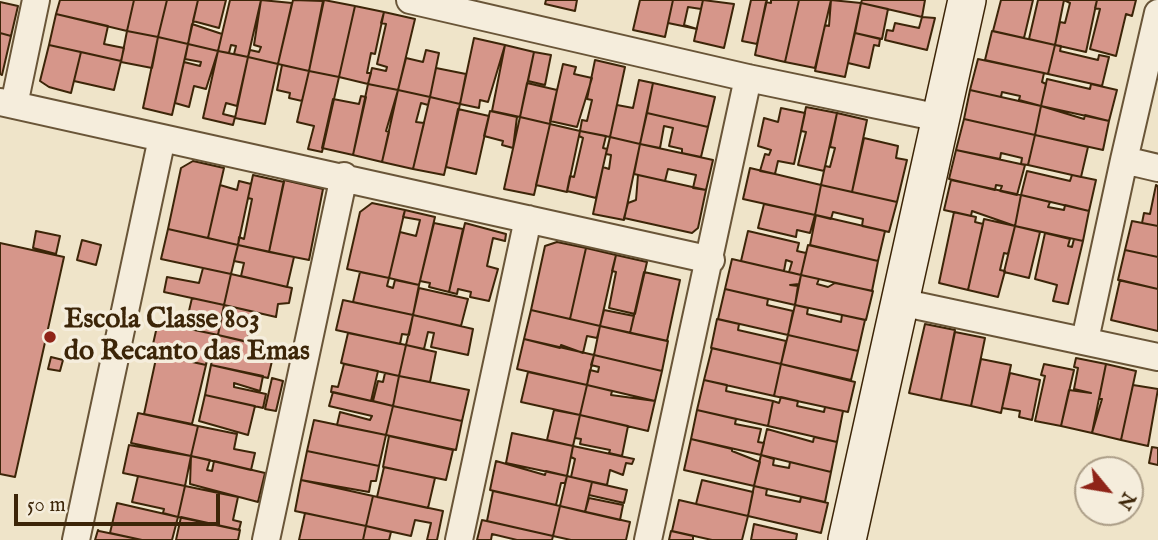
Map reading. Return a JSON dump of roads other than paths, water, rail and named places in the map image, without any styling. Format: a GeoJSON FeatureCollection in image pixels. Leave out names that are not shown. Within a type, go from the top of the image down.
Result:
{"type":"FeatureCollection","features":[{"type":"Feature","properties":{"kind":"street"},"geometry":{"type":"LineString","coordinates":[[36,0],[7,104],[344,176],[711,260]]}},
{"type":"Feature","properties":{"kind":"street"},"geometry":{"type":"LineString","coordinates":[[410,0],[748,78],[940,118]]}},
{"type":"Feature","properties":{"kind":"street"},"geometry":{"type":"LineString","coordinates":[[853,539],[900,302],[967,0]]}},
{"type":"Feature","properties":{"kind":"street"},"geometry":{"type":"LineString","coordinates":[[1085,341],[1158,13]]}},
{"type":"Feature","properties":{"kind":"street"},"geometry":{"type":"LineString","coordinates":[[649,540],[748,78]]}},
{"type":"Feature","properties":{"kind":"street"},"geometry":{"type":"LineString","coordinates":[[76,540],[162,138]]}},
{"type":"Feature","properties":{"kind":"street"},"geometry":{"type":"LineString","coordinates":[[1124,160],[1158,168]]}},
{"type":"Feature","properties":{"kind":"street"},"geometry":{"type":"LineString","coordinates":[[267,540],[344,176]]}},
{"type":"Feature","properties":{"kind":"street"},"geometry":{"type":"LineString","coordinates":[[459,540],[528,219]]}},
{"type":"Feature","properties":{"kind":"street"},"geometry":{"type":"LineString","coordinates":[[900,302],[1158,357]]}},
{"type":"Feature","properties":{"kind":"place","name":"Escola Classe 803 do Recanto das Emas"},"geometry":{"type":"Point","coordinates":[50,337]}}]}
